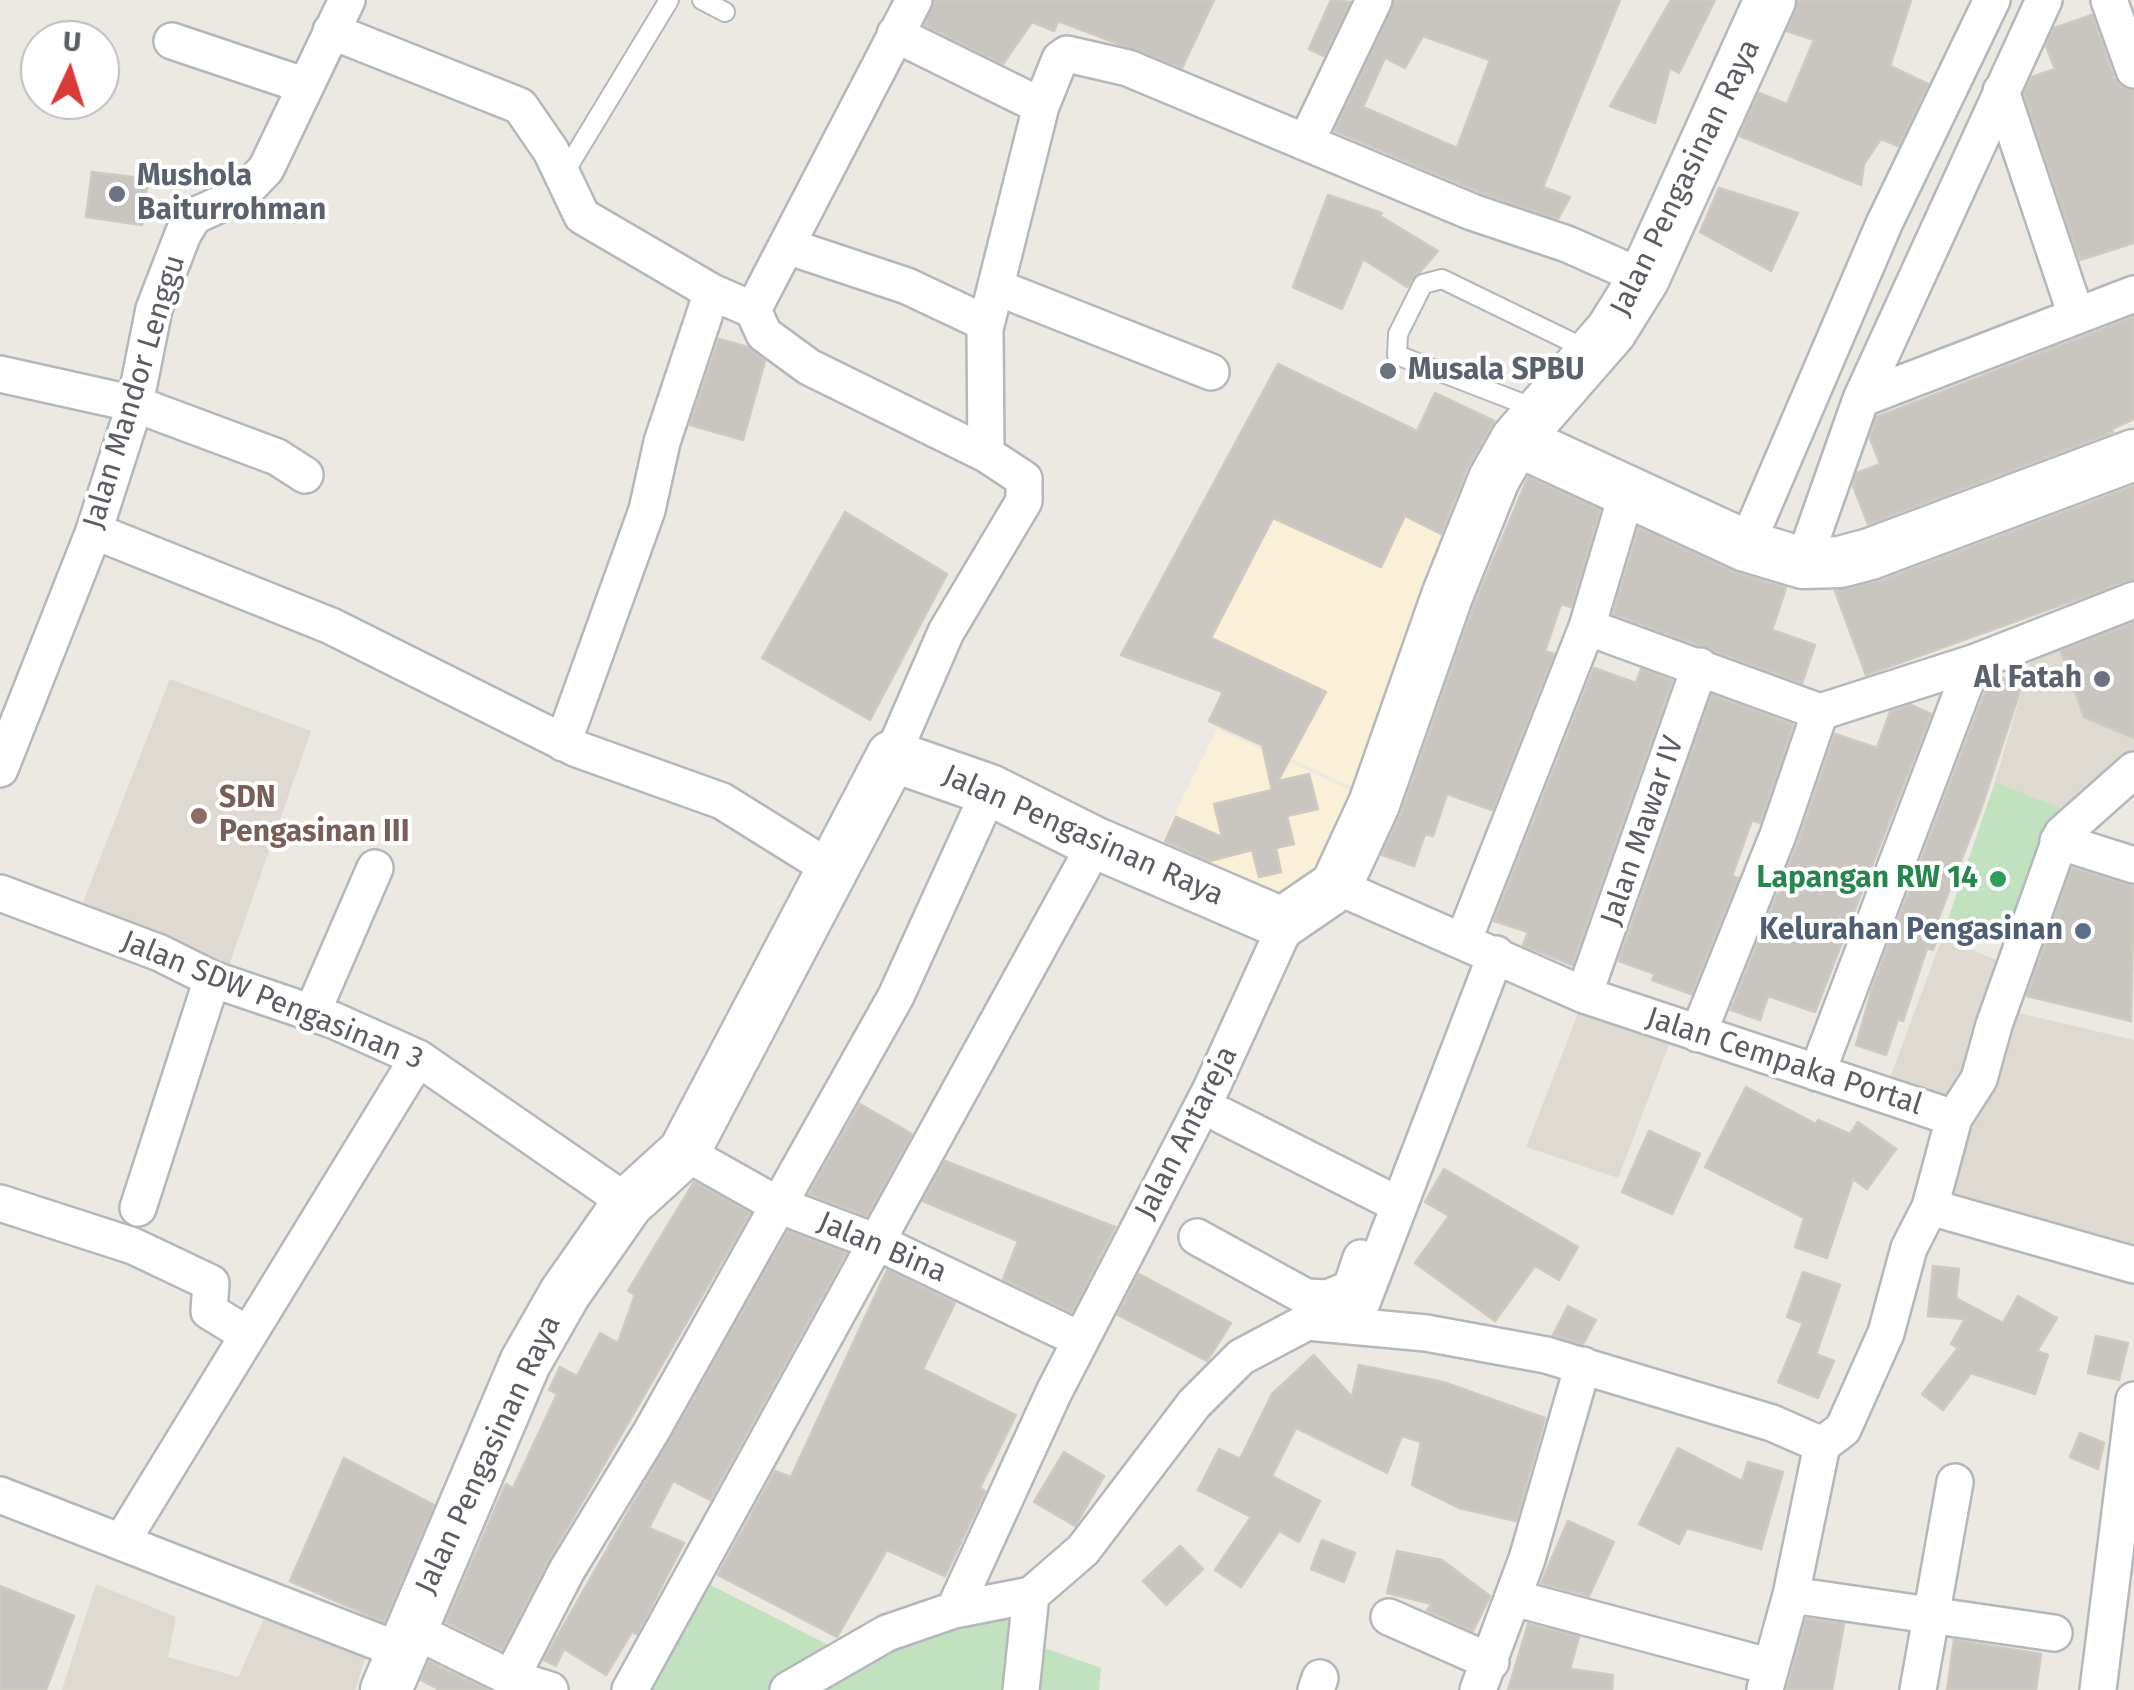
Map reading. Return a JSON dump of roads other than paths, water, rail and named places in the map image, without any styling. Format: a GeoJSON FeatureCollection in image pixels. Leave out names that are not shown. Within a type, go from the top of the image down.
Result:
{"type":"FeatureCollection","features":[{"type":"Feature","properties":{"kind":"street"},"geometry":{"type":"LineString","coordinates":[[753,310],[914,0]]}},
{"type":"Feature","properties":{"kind":"street"},"geometry":{"type":"LineString","coordinates":[[1307,140],[1374,0]]}},
{"type":"Feature","properties":{"kind":"street","name":"Jalan Pengasinan Raya"},"geometry":{"type":"LineString","coordinates":[[1336,886],[1374,804],[1447,596],[1494,480],[1528,425],[1612,331],[1644,278],[1770,0]]}},
{"type":"Feature","properties":{"kind":"street"},"geometry":{"type":"LineString","coordinates":[[1746,546],[1884,224],[1992,0]]}},
{"type":"Feature","properties":{"kind":"street"},"geometry":{"type":"LineString","coordinates":[[1803,563],[1861,399],[2044,0]]}},
{"type":"Feature","properties":{"kind":"street"},"geometry":{"type":"LineString","coordinates":[[2109,0],[2134,70]]}},
{"type":"Feature","properties":{"kind":"street"},"geometry":{"type":"LineString","coordinates":[[339,16],[520,106],[563,176],[582,216],[712,292],[753,310],[764,334],[809,367],[986,454],[1024,480],[1024,501],[946,632],[892,756]]}},
{"type":"Feature","properties":{"kind":"street","name":"Jalan Mandor Lenggu"},"geometry":{"type":"LineString","coordinates":[[0,768],[94,531],[135,404],[154,308],[183,234],[194,216],[241,196],[266,170],[339,16]]}},
{"type":"Feature","properties":{"kind":"street"},"geometry":{"type":"LineString","coordinates":[[895,34],[1041,106]]}},
{"type":"Feature","properties":{"kind":"street"},"geometry":{"type":"LineString","coordinates":[[172,41],[306,86]]}},
{"type":"Feature","properties":{"kind":"street"},"geometry":{"type":"LineString","coordinates":[[986,454],[985,329],[1041,106],[1060,60],[1076,54],[1128,68],[1472,212],[1568,244],[1644,278]]}},
{"type":"Feature","properties":{"kind":"street"},"geometry":{"type":"LineString","coordinates":[[2001,91],[2076,315]]}},
{"type":"Feature","properties":{"kind":"street"},"geometry":{"type":"LineString","coordinates":[[787,246],[907,286],[979,320],[985,329]]}},
{"type":"Feature","properties":{"kind":"street"},"geometry":{"type":"LineString","coordinates":[[996,287],[1211,372]]}},
{"type":"Feature","properties":{"kind":"street"},"geometry":{"type":"LineString","coordinates":[[563,742],[647,510],[662,442],[712,292]]}},
{"type":"Feature","properties":{"kind":"street"},"geometry":{"type":"LineString","coordinates":[[1861,399],[2134,294]]}},
{"type":"Feature","properties":{"kind":"street"},"geometry":{"type":"LineString","coordinates":[[0,374],[135,404],[277,457],[306,475]]}},
{"type":"Feature","properties":{"kind":"street"},"geometry":{"type":"LineString","coordinates":[[1528,425],[1628,493],[1746,546],[1803,563],[1840,562],[1870,554],[2134,455]]}},
{"type":"Feature","properties":{"kind":"street"},"geometry":{"type":"LineString","coordinates":[[1464,939],[1587,627],[1628,493]]}},
{"type":"Feature","properties":{"kind":"street"},"geometry":{"type":"LineString","coordinates":[[94,531],[331,626],[563,742],[722,801],[830,869]]}},
{"type":"Feature","properties":{"kind":"street"},"geometry":{"type":"LineString","coordinates":[[1587,627],[1820,712],[1973,663],[2134,600]]}},
{"type":"Feature","properties":{"kind":"street"},"geometry":{"type":"LineString","coordinates":[[1817,1073],[1973,663]]}},
{"type":"Feature","properties":{"kind":"street","name":"Jalan Mawar IV"},"geometry":{"type":"LineString","coordinates":[[1584,995],[1700,666]]}},
{"type":"Feature","properties":{"kind":"street"},"geometry":{"type":"LineString","coordinates":[[1698,1034],[1778,834],[1820,712]]}},
{"type":"Feature","properties":{"kind":"street","name":"Jalan Pengasinan Raya"},"geometry":{"type":"LineString","coordinates":[[399,1657],[525,1364],[565,1292],[628,1203],[684,1152],[892,756],[990,790],[1096,844],[1282,922]]}},
{"type":"Feature","properties":{"kind":"street"},"geometry":{"type":"LineString","coordinates":[[1954,1118],[1980,1080],[2058,840],[2076,816],[2134,770]]}},
{"type":"Feature","properties":{"kind":"street"},"geometry":{"type":"LineString","coordinates":[[511,1678],[567,1570],[660,1416],[896,996],[990,790]]}},
{"type":"Feature","properties":{"kind":"street"},"geometry":{"type":"LineString","coordinates":[[2058,840],[2134,864]]}},
{"type":"Feature","properties":{"kind":"street"},"geometry":{"type":"LineString","coordinates":[[630,1690],[1096,844]]}},
{"type":"Feature","properties":{"kind":"street"},"geometry":{"type":"LineString","coordinates":[[312,1013],[376,868]]}},
{"type":"Feature","properties":{"kind":"street"},"geometry":{"type":"LineString","coordinates":[[1282,922],[1336,886]]}},
{"type":"Feature","properties":{"kind":"street","name":"Jalan Cempaka Portal"},"geometry":{"type":"LineString","coordinates":[[1336,886],[1584,995],[1954,1118],[1930,1207],[1908,1248],[1870,1377],[1843,1430],[1822,1445]]}},
{"type":"Feature","properties":{"kind":"street","name":"Jalan SDW Pengasinan 3"},"geometry":{"type":"LineString","coordinates":[[0,893],[418,1058],[628,1203]]}},
{"type":"Feature","properties":{"kind":"street","name":"Jalan Antareja"},"geometry":{"type":"LineString","coordinates":[[954,1610],[1081,1340],[1211,1089],[1284,929],[1282,922]]}},
{"type":"Feature","properties":{"kind":"street"},"geometry":{"type":"LineString","coordinates":[[1197,1237],[1306,1298],[1328,1298],[1351,1288],[1496,954]]}},
{"type":"Feature","properties":{"kind":"street"},"geometry":{"type":"LineString","coordinates":[[138,1208],[212,979]]}},
{"type":"Feature","properties":{"kind":"street"},"geometry":{"type":"LineString","coordinates":[[122,1541],[418,1058]]}},
{"type":"Feature","properties":{"kind":"street"},"geometry":{"type":"LineString","coordinates":[[1223,1116],[1390,1200]]}},
{"type":"Feature","properties":{"kind":"street","name":"Jalan Bina"},"geometry":{"type":"LineString","coordinates":[[684,1152],[778,1205],[879,1243],[1081,1340]]}},
{"type":"Feature","properties":{"kind":"street"},"geometry":{"type":"LineString","coordinates":[[1353,1326],[1390,1200]]}},
{"type":"Feature","properties":{"kind":"street"},"geometry":{"type":"LineString","coordinates":[[0,1203],[133,1246],[211,1284],[209,1311],[248,1336]]}},
{"type":"Feature","properties":{"kind":"street"},"geometry":{"type":"LineString","coordinates":[[1930,1207],[2134,1265]]}},
{"type":"Feature","properties":{"kind":"street"},"geometry":{"type":"LineString","coordinates":[[788,1690],[887,1633],[954,1610],[1031,1595],[1083,1550],[1194,1404],[1241,1357],[1307,1322],[1426,1333],[1583,1365],[1772,1424],[1822,1445],[1791,1595],[1766,1678],[1514,1598]]}},
{"type":"Feature","properties":{"kind":"street"},"geometry":{"type":"LineString","coordinates":[[1388,1617],[1484,1676],[1514,1598],[1583,1365]]}},
{"type":"Feature","properties":{"kind":"street"},"geometry":{"type":"LineString","coordinates":[[2098,1690],[2134,1400]]}},
{"type":"Feature","properties":{"kind":"street"},"geometry":{"type":"LineString","coordinates":[[1918,1690],[1955,1482]]}},
{"type":"Feature","properties":{"kind":"street"},"geometry":{"type":"LineString","coordinates":[[0,1496],[122,1541],[399,1657],[511,1678],[550,1690]]}},
{"type":"Feature","properties":{"kind":"street"},"geometry":{"type":"LineString","coordinates":[[1022,1690],[1031,1595]]}},
{"type":"Feature","properties":{"kind":"street"},"geometry":{"type":"LineString","coordinates":[[1791,1595],[1931,1612],[2054,1633]]}},
{"type":"Feature","properties":{"kind":"lane"},"geometry":{"type":"LineString","coordinates":[[563,176],[669,0]]}},
{"type":"Feature","properties":{"kind":"lane"},"geometry":{"type":"LineString","coordinates":[[702,0],[725,12]]}},
{"type":"Feature","properties":{"kind":"lane"},"geometry":{"type":"LineString","coordinates":[[1528,425],[1397,354],[1398,334],[1423,284],[1442,279],[1591,352]]}},
{"type":"Feature","properties":{"kind":"place","name":"Mushola Baiturrohman"},"geometry":{"type":"Point","coordinates":[117,194]}},
{"type":"Feature","properties":{"kind":"place","name":"Musala SPBU"},"geometry":{"type":"Point","coordinates":[1388,371]}},
{"type":"Feature","properties":{"kind":"place","name":"Al Fatah"},"geometry":{"type":"Point","coordinates":[2102,679]}},
{"type":"Feature","properties":{"kind":"place","name":"SDN Pengasinan III"},"geometry":{"type":"Point","coordinates":[199,816]}},
{"type":"Feature","properties":{"kind":"place","name":"Lapangan RW 14"},"geometry":{"type":"Point","coordinates":[1998,879]}},
{"type":"Feature","properties":{"kind":"place","name":"Kelurahan Pengasinan"},"geometry":{"type":"Point","coordinates":[2083,931]}}]}
